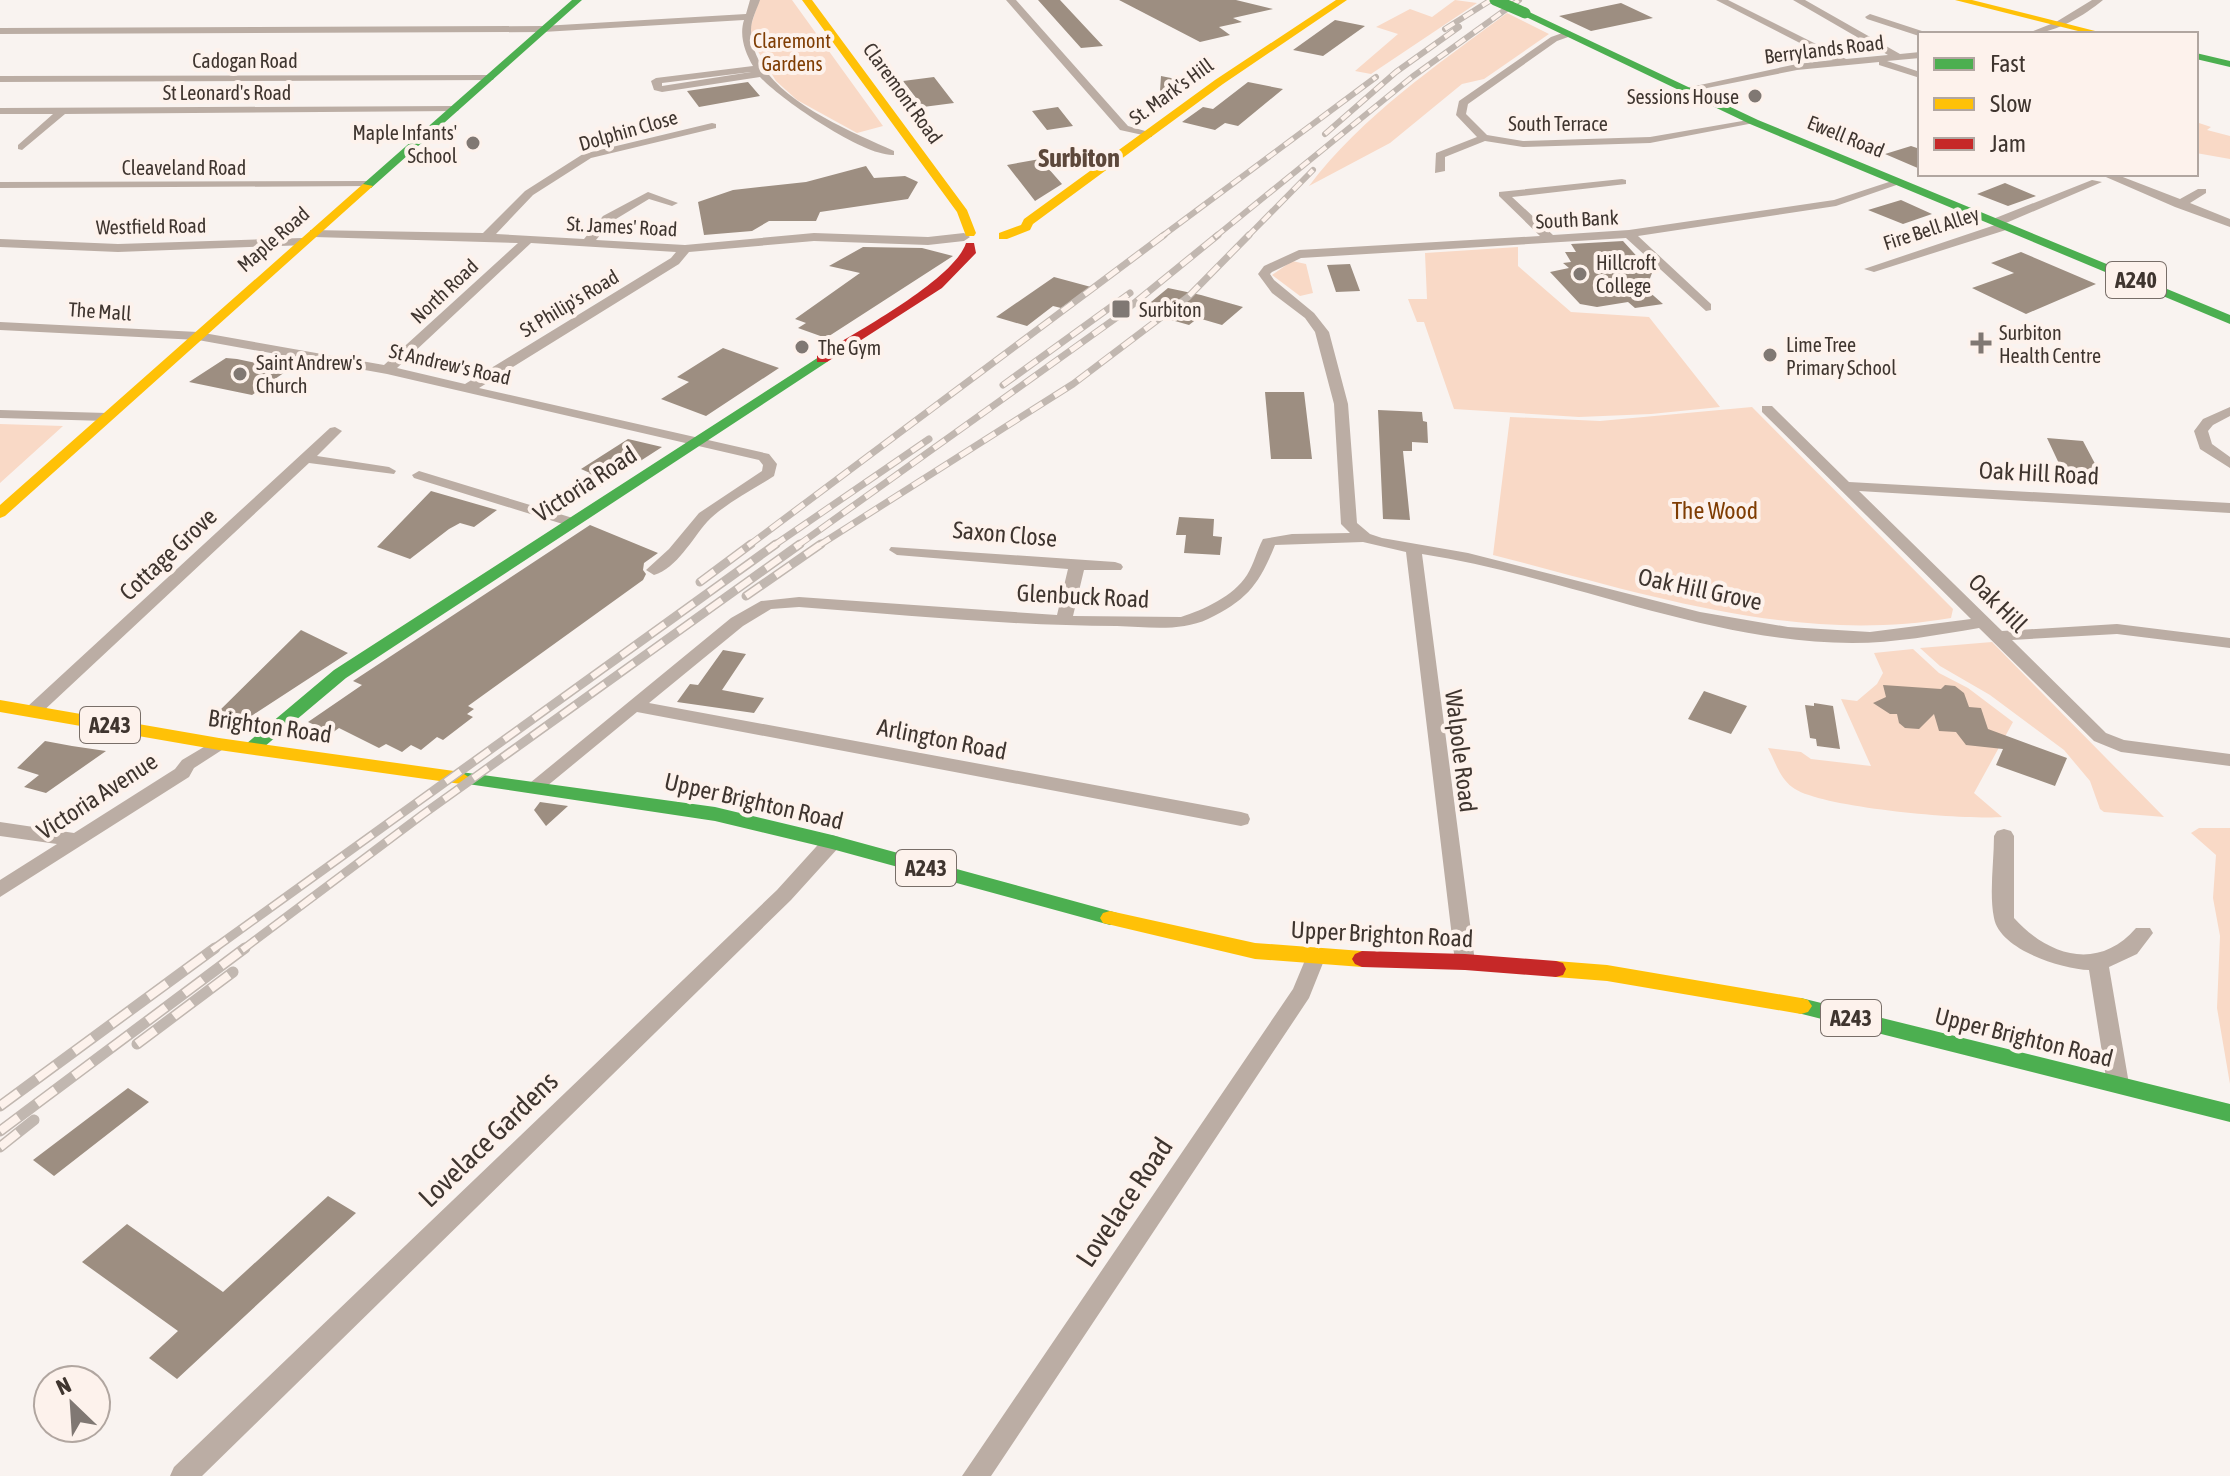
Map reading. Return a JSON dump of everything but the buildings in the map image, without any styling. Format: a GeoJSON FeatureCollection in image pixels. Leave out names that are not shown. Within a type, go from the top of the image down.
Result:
{"type":"FeatureCollection","features":[{"type":"Feature","properties":{"kind":"main road","name":"Maple Road"},"geometry":{"type":"LineString","coordinates":[[2,510],[577,0]]}},
{"type":"Feature","properties":{"kind":"main road","name":"Claremont Road"},"geometry":{"type":"LineString","coordinates":[[807,0],[981,238]]}},
{"type":"Feature","properties":{"kind":"main road","name":"St. Mark's Hill"},"geometry":{"type":"LineString","coordinates":[[981,238],[1026,227],[1028,222],[1300,25],[1342,0]]}},
{"type":"Feature","properties":{"kind":"main road","name":"Ewell Road"},"geometry":{"type":"LineString","coordinates":[[1495,0],[1754,122],[2230,320]]}},
{"type":"Feature","properties":{"kind":"main road"},"geometry":{"type":"LineString","coordinates":[[1960,0],[2093,32]]}},
{"type":"Feature","properties":{"kind":"main road"},"geometry":{"type":"LineString","coordinates":[[2198,56],[2230,64]]}},
{"type":"Feature","properties":{"kind":"main road","name":"Victoria Road"},"geometry":{"type":"LineString","coordinates":[[252,748],[340,674],[694,441],[985,255],[981,238]]}},
{"type":"Feature","properties":{"kind":"main road","name":"Brighton Road"},"geometry":{"type":"LineString","coordinates":[[0,706],[219,744],[534,787]]}},
{"type":"Feature","properties":{"kind":"main road","name":"Upper Brighton Road"},"geometry":{"type":"LineString","coordinates":[[534,787],[715,814],[1199,940],[1315,958],[1465,962],[1607,973],[1748,995],[2230,1113]]}},
{"type":"Feature","properties":{"kind":"street"},"geometry":{"type":"LineString","coordinates":[[755,0],[745,37],[761,71],[784,96],[813,116],[890,153]]}},
{"type":"Feature","properties":{"kind":"street"},"geometry":{"type":"LineString","coordinates":[[1011,0],[1124,128],[1148,135]]}},
{"type":"Feature","properties":{"kind":"street"},"geometry":{"type":"LineString","coordinates":[[1721,0],[1812,44],[1810,47],[1848,63]]}},
{"type":"Feature","properties":{"kind":"street"},"geometry":{"type":"LineString","coordinates":[[1798,0],[1900,58]]}},
{"type":"Feature","properties":{"kind":"street"},"geometry":{"type":"LineString","coordinates":[[2037,32],[2059,24],[2098,0]]}},
{"type":"Feature","properties":{"kind":"street"},"geometry":{"type":"LineString","coordinates":[[1858,20],[1874,16],[1918,32]]}},
{"type":"Feature","properties":{"kind":"street"},"geometry":{"type":"LineString","coordinates":[[0,31],[543,29],[748,17]]}},
{"type":"Feature","properties":{"kind":"street","name":"South Terrace"},"geometry":{"type":"LineString","coordinates":[[1568,34],[1554,39],[1463,103],[1461,115],[1484,138],[1523,144],[1650,140],[1754,122]]}},
{"type":"Feature","properties":{"kind":"street","name":"Berrylands Road"},"geometry":{"type":"LineString","coordinates":[[1686,91],[1797,67],[1918,55]]}},
{"type":"Feature","properties":{"kind":"street"},"geometry":{"type":"LineString","coordinates":[[1876,61],[1918,74]]}},
{"type":"Feature","properties":{"kind":"street"},"geometry":{"type":"LineString","coordinates":[[761,71],[662,89],[658,88],[656,81],[761,71]]}},
{"type":"Feature","properties":{"kind":"street","name":"Cadogan Road"},"geometry":{"type":"LineString","coordinates":[[0,79],[489,78]]}},
{"type":"Feature","properties":{"kind":"street","name":"St Leonard's Road"},"geometry":{"type":"LineString","coordinates":[[0,111],[454,109]]}},
{"type":"Feature","properties":{"kind":"street"},"geometry":{"type":"LineString","coordinates":[[22,147],[62,111]]}},
{"type":"Feature","properties":{"kind":"street","name":"Dolphin Close"},"geometry":{"type":"LineString","coordinates":[[486,237],[529,193],[587,156],[712,126]]}},
{"type":"Feature","properties":{"kind":"street"},"geometry":{"type":"LineString","coordinates":[[1439,171],[1440,155],[1484,138]]}},
{"type":"Feature","properties":{"kind":"street"},"geometry":{"type":"LineString","coordinates":[[2101,178],[2230,223]]}},
{"type":"Feature","properties":{"kind":"street","name":"Fire Bell Alley"},"geometry":{"type":"LineString","coordinates":[[1870,269],[2001,224],[2101,178]]}},
{"type":"Feature","properties":{"kind":"street"},"geometry":{"type":"LineString","coordinates":[[1550,239],[1503,194],[1567,183],[1622,182]]}},
{"type":"Feature","properties":{"kind":"street","name":"South Bank"},"geometry":{"type":"LineString","coordinates":[[1364,537],[1349,524],[1341,404],[1322,332],[1317,321],[1266,280],[1264,274],[1268,269],[1299,254],[1313,252],[1629,234],[1836,203],[1899,182]]}},
{"type":"Feature","properties":{"kind":"street","name":"Cleaveland Road"},"geometry":{"type":"LineString","coordinates":[[0,185],[368,184]]}},
{"type":"Feature","properties":{"kind":"street"},"geometry":{"type":"LineString","coordinates":[[2179,205],[2202,191]]}},
{"type":"Feature","properties":{"kind":"street"},"geometry":{"type":"LineString","coordinates":[[586,244],[607,219],[648,195],[672,203]]}},
{"type":"Feature","properties":{"kind":"street"},"geometry":{"type":"LineString","coordinates":[[1629,234],[1706,307]]}},
{"type":"Feature","properties":{"kind":"street","name":"St. James' Road"},"geometry":{"type":"LineString","coordinates":[[308,237],[486,237],[685,249],[814,237],[928,241],[981,238]]}},
{"type":"Feature","properties":{"kind":"street","name":"Westfield Road"},"geometry":{"type":"LineString","coordinates":[[0,243],[118,248],[308,237]]}},
{"type":"Feature","properties":{"kind":"street","name":"North Road"},"geometry":{"type":"LineString","coordinates":[[387,370],[527,241]]}},
{"type":"Feature","properties":{"kind":"street","name":"St Philip's Road"},"geometry":{"type":"LineString","coordinates":[[469,388],[675,261],[685,249]]}},
{"type":"Feature","properties":{"kind":"street","name":"The Mall"},"geometry":{"type":"LineString","coordinates":[[0,326],[198,336]]}},
{"type":"Feature","properties":{"kind":"street","name":"St Andrew's Road"},"geometry":{"type":"LineString","coordinates":[[198,336],[387,370],[764,457],[770,464],[769,473],[704,516],[675,552],[654,570]]}},
{"type":"Feature","properties":{"kind":"street","name":"Oak Hill"},"geometry":{"type":"LineString","coordinates":[[1767,409],[2100,737],[2121,746],[2230,760]]}},
{"type":"Feature","properties":{"kind":"street"},"geometry":{"type":"LineString","coordinates":[[2230,411],[2208,422],[2201,431],[2205,446],[2230,464]]}},
{"type":"Feature","properties":{"kind":"street"},"geometry":{"type":"LineString","coordinates":[[0,414],[107,417]]}},
{"type":"Feature","properties":{"kind":"street","name":"Cottage Grove"},"geometry":{"type":"LineString","coordinates":[[33,711],[335,431]]}},
{"type":"Feature","properties":{"kind":"street"},"geometry":{"type":"LineString","coordinates":[[308,459],[389,471]]}},
{"type":"Feature","properties":{"kind":"street"},"geometry":{"type":"LineString","coordinates":[[419,475],[571,522]]}},
{"type":"Feature","properties":{"kind":"street","name":"Oak Hill Road"},"geometry":{"type":"LineString","coordinates":[[1845,486],[2230,508]]}},
{"type":"Feature","properties":{"kind":"street","name":"Oak Hill Grove"},"geometry":{"type":"LineString","coordinates":[[1364,537],[1461,555],[1700,616],[1777,630],[1834,637],[1905,634],[1983,622]]}},
{"type":"Feature","properties":{"kind":"street","name":"Glenbuck Road"},"geometry":{"type":"LineString","coordinates":[[534,787],[737,622],[767,604],[799,602],[1064,621],[1182,622],[1211,611],[1237,595],[1254,578],[1269,542],[1284,538],[1333,540],[1364,537]]}},
{"type":"Feature","properties":{"kind":"street","name":"Walpole Road"},"geometry":{"type":"LineString","coordinates":[[1413,547],[1465,962]]}},
{"type":"Feature","properties":{"kind":"street","name":"Saxon Close"},"geometry":{"type":"LineString","coordinates":[[897,550],[930,548],[1115,567]]}},
{"type":"Feature","properties":{"kind":"street","name":"Saxon Close"},"geometry":{"type":"LineString","coordinates":[[1064,621],[1077,565]]}},
{"type":"Feature","properties":{"kind":"street"},"geometry":{"type":"LineString","coordinates":[[1997,636],[2117,629],[2230,643]]}},
{"type":"Feature","properties":{"kind":"street","name":"Arlington Road"},"geometry":{"type":"LineString","coordinates":[[635,706],[1241,819]]}},
{"type":"Feature","properties":{"kind":"street","name":"Victoria Avenue"},"geometry":{"type":"LineString","coordinates":[[0,890],[182,773],[188,764],[219,744]]}},
{"type":"Feature","properties":{"kind":"street"},"geometry":{"type":"LineString","coordinates":[[0,829],[75,840]]}},
{"type":"Feature","properties":{"kind":"street"},"geometry":{"type":"LineString","coordinates":[[2004,836],[2003,911],[2012,932],[2040,952],[2078,961],[2119,959],[2134,948],[2143,933]]}},
{"type":"Feature","properties":{"kind":"street","name":"Lovelace Gardens"},"geometry":{"type":"LineString","coordinates":[[183,1476],[764,915],[832,842]]}},
{"type":"Feature","properties":{"kind":"street","name":"Lovelace Road"},"geometry":{"type":"LineString","coordinates":[[975,1476],[1302,992],[1315,958]]}},
{"type":"Feature","properties":{"kind":"street"},"geometry":{"type":"LineString","coordinates":[[2098,962],[2118,1084]]}},
{"type":"Feature","properties":{"kind":"green space","name":"Claremont Gardens"},"geometry":{"type":"Polygon","coordinates":[[[759,0],[792,0],[883,126],[857,133],[797,100],[776,81],[748,35],[759,0]]]}},
{"type":"Feature","properties":{"kind":"green space"},"geometry":{"type":"Polygon","coordinates":[[[1455,0],[1477,3],[1371,74],[1355,71],[1398,34],[1376,27],[1410,9],[1432,17],[1455,0]]]}},
{"type":"Feature","properties":{"kind":"green space"},"geometry":{"type":"Polygon","coordinates":[[[1507,13],[1549,34],[1484,79],[1462,84],[1390,143],[1309,186],[1376,114],[1507,13]]]}},
{"type":"Feature","properties":{"kind":"green space"},"geometry":{"type":"Polygon","coordinates":[[[2198,123],[2211,127],[2207,130],[2230,136],[2230,159],[2198,153],[2198,123]]]}},
{"type":"Feature","properties":{"kind":"green space"},"geometry":{"type":"Polygon","coordinates":[[[1518,247],[1518,266],[1571,312],[1649,317],[1720,407],[1579,417],[1454,409],[1424,322],[1417,322],[1408,299],[1427,299],[1425,253],[1518,247]]]}},
{"type":"Feature","properties":{"kind":"green space"},"geometry":{"type":"Polygon","coordinates":[[[1292,261],[1306,264],[1313,293],[1300,296],[1272,275],[1292,261]]]}},
{"type":"Feature","properties":{"kind":"green space","name":"The Wood"},"geometry":{"type":"Polygon","coordinates":[[[1752,407],[1953,609],[1951,618],[1893,625],[1835,625],[1777,620],[1662,599],[1493,555],[1510,417],[1600,421],[1752,407]]]}},
{"type":"Feature","properties":{"kind":"green space"},"geometry":{"type":"Polygon","coordinates":[[[0,424],[63,426],[0,483],[0,424]]]}},
{"type":"Feature","properties":{"kind":"green space"},"geometry":{"type":"Polygon","coordinates":[[[1992,642],[2164,817],[2104,812],[2100,809],[2090,781],[2064,750],[1990,695],[1940,666],[1920,648],[1992,642]]]}},
{"type":"Feature","properties":{"kind":"green space"},"geometry":{"type":"Polygon","coordinates":[[[1913,649],[1939,673],[1968,688],[2013,722],[1974,793],[2002,817],[1927,814],[1835,802],[1795,789],[1779,771],[1768,748],[1801,752],[1811,759],[1871,766],[1841,699],[1857,701],[1877,684],[1883,673],[1874,653],[1913,649]]]}},
{"type":"Feature","properties":{"kind":"green space"},"geometry":{"type":"Polygon","coordinates":[[[2199,828],[2230,828],[2230,1084],[2217,1008],[2220,936],[2213,898],[2216,855],[2191,833],[2199,828]]]}},
{"type":"Feature","properties":{"kind":"railway"},"geometry":{"type":"LineString","coordinates":[[1445,29],[1491,0]]}},
{"type":"Feature","properties":{"kind":"railway"},"geometry":{"type":"LineString","coordinates":[[1215,237],[1412,77],[1519,0]]}},
{"type":"Feature","properties":{"kind":"railway"},"geometry":{"type":"LineString","coordinates":[[1325,134],[1396,72],[1459,27]]}},
{"type":"Feature","properties":{"kind":"railway"},"geometry":{"type":"LineString","coordinates":[[1161,237],[1376,77]]}},
{"type":"Feature","properties":{"kind":"railway"},"geometry":{"type":"LineString","coordinates":[[1247,237],[1313,170]]}},
{"type":"Feature","properties":{"kind":"railway"},"geometry":{"type":"LineString","coordinates":[[748,546],[1164,235]]}},
{"type":"Feature","properties":{"kind":"railway"},"geometry":{"type":"LineString","coordinates":[[797,546],[1116,318],[1218,235]]}},
{"type":"Feature","properties":{"kind":"railway"},"geometry":{"type":"LineString","coordinates":[[819,545],[1073,384],[1188,297],[1249,235]]}},
{"type":"Feature","properties":{"kind":"railway"},"geometry":{"type":"LineString","coordinates":[[1003,385],[1130,293]]}},
{"type":"Feature","properties":{"kind":"railway"},"geometry":{"type":"LineString","coordinates":[[773,546],[929,439]]}},
{"type":"Feature","properties":{"kind":"railway"},"geometry":{"type":"LineString","coordinates":[[700,582],[751,544]]}},
{"type":"Feature","properties":{"kind":"railway"},"geometry":{"type":"LineString","coordinates":[[212,950],[776,544]]}},
{"type":"Feature","properties":{"kind":"railway"},"geometry":{"type":"LineString","coordinates":[[242,950],[422,815],[800,544]]}},
{"type":"Feature","properties":{"kind":"railway"},"geometry":{"type":"LineString","coordinates":[[746,596],[819,545]]}},
{"type":"Feature","properties":{"kind":"railway"},"geometry":{"type":"LineString","coordinates":[[0,1106],[215,948]]}},
{"type":"Feature","properties":{"kind":"railway"},"geometry":{"type":"LineString","coordinates":[[0,1131],[245,948]]}},
{"type":"Feature","properties":{"kind":"railway"},"geometry":{"type":"LineString","coordinates":[[137,1044],[233,972]]}},
{"type":"Feature","properties":{"kind":"railway"},"geometry":{"type":"LineString","coordinates":[[0,1147],[34,1120]]}},
{"type":"Feature","properties":{"kind":"traffic: fast"},"geometry":{"type":"LineString","coordinates":[[367,186],[577,0]]}},
{"type":"Feature","properties":{"kind":"traffic: fast"},"geometry":{"type":"LineString","coordinates":[[1495,0],[1525,13]]}},
{"type":"Feature","properties":{"kind":"traffic: fast"},"geometry":{"type":"LineString","coordinates":[[1525,13],[1754,122],[2230,320]]}},
{"type":"Feature","properties":{"kind":"traffic: fast"},"geometry":{"type":"LineString","coordinates":[[2198,56],[2230,64]]}},
{"type":"Feature","properties":{"kind":"traffic: fast"},"geometry":{"type":"LineString","coordinates":[[252,748],[340,674],[822,359]]}},
{"type":"Feature","properties":{"kind":"traffic: fast"},"geometry":{"type":"LineString","coordinates":[[461,778],[715,814],[832,842],[1110,918]]}},
{"type":"Feature","properties":{"kind":"traffic: fast"},"geometry":{"type":"LineString","coordinates":[[1801,1006],[2230,1113]]}},
{"type":"Feature","properties":{"kind":"traffic: slow"},"geometry":{"type":"LineString","coordinates":[[807,0],[963,212],[970,233]]}},
{"type":"Feature","properties":{"kind":"traffic: slow"},"geometry":{"type":"LineString","coordinates":[[1003,236],[1026,227],[1028,222],[1219,82],[1342,0]]}},
{"type":"Feature","properties":{"kind":"traffic: slow"},"geometry":{"type":"LineString","coordinates":[[1960,0],[2094,32]]}},
{"type":"Feature","properties":{"kind":"traffic: slow"},"geometry":{"type":"LineString","coordinates":[[0,513],[367,186]]}},
{"type":"Feature","properties":{"kind":"traffic: slow"},"geometry":{"type":"LineString","coordinates":[[0,706],[219,744],[461,778]]}},
{"type":"Feature","properties":{"kind":"traffic: slow"},"geometry":{"type":"LineString","coordinates":[[1110,918],[1255,951],[1362,959]]}},
{"type":"Feature","properties":{"kind":"traffic: slow"},"geometry":{"type":"LineString","coordinates":[[1556,969],[1607,973],[1801,1006]]}},
{"type":"Feature","properties":{"kind":"traffic: jam"},"geometry":{"type":"LineString","coordinates":[[822,359],[938,285],[970,253],[970,246]]}},
{"type":"Feature","properties":{"kind":"traffic: jam"},"geometry":{"type":"LineString","coordinates":[[1362,959],[1556,969]]}},
{"type":"Feature","properties":{"kind":"place","name":"Sessions House"},"geometry":{"type":"Point","coordinates":[1755,96]}},
{"type":"Feature","properties":{"kind":"place","name":"Maple Infants' School"},"geometry":{"type":"Point","coordinates":[473,143]}},
{"type":"Feature","properties":{"kind":"place","name":"Hillcroft College"},"geometry":{"type":"Point","coordinates":[1580,274]}},
{"type":"Feature","properties":{"kind":"place","name":"Surbiton"},"geometry":{"type":"Point","coordinates":[1121,309]}},
{"type":"Feature","properties":{"kind":"place","name":"Surbiton Health Centre"},"geometry":{"type":"Point","coordinates":[1981,343]}},
{"type":"Feature","properties":{"kind":"place","name":"The Gym"},"geometry":{"type":"Point","coordinates":[802,347]}},
{"type":"Feature","properties":{"kind":"place","name":"Lime Tree Primary School"},"geometry":{"type":"Point","coordinates":[1770,355]}},
{"type":"Feature","properties":{"kind":"place","name":"Saint Andrew's Church"},"geometry":{"type":"Point","coordinates":[240,374]}},
{"type":"Feature","properties":{"kind":"district","name":"Surbiton"},"geometry":{"type":"Point","coordinates":[1079,158]}}]}
